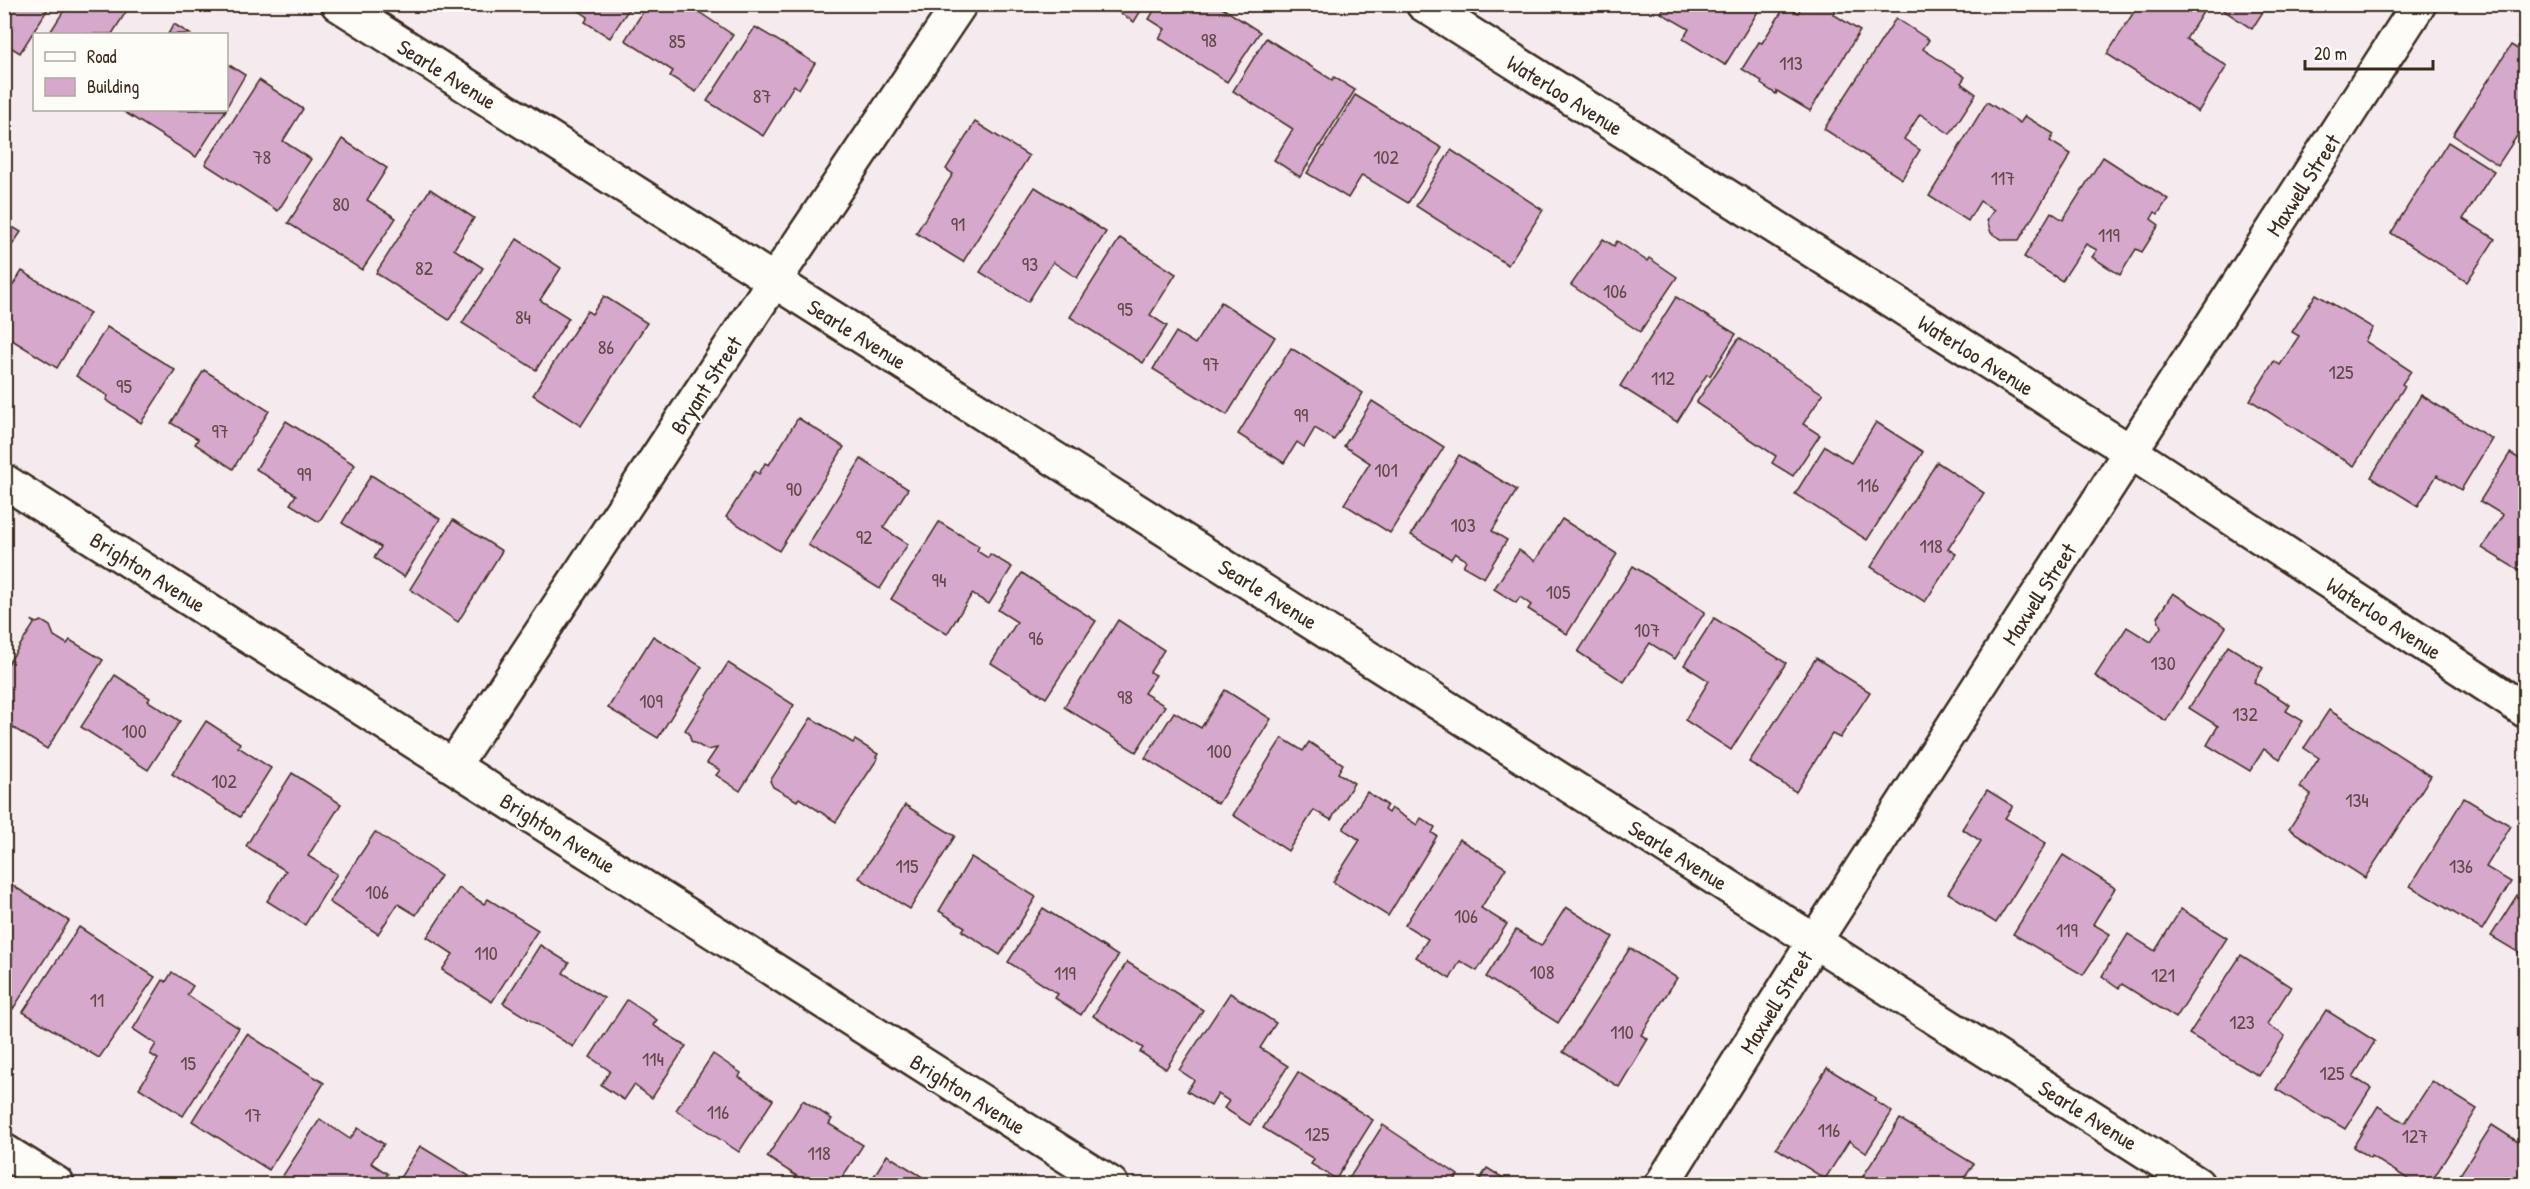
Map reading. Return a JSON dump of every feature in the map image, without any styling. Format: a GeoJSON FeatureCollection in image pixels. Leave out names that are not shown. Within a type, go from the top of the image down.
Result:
{"type":"FeatureCollection","features":[{"type":"Feature","properties":{"kind":"street","name":"Searle Avenue"},"geometry":{"type":"LineString","coordinates":[[338,4],[2197,1185]]}},
{"type":"Feature","properties":{"kind":"street","name":"Bryant Street"},"geometry":{"type":"LineString","coordinates":[[453,766],[960,4]]}},
{"type":"Feature","properties":{"kind":"street","name":"Waterloo Avenue"},"geometry":{"type":"LineString","coordinates":[[1423,4],[2131,452],[2526,711]]}},
{"type":"Feature","properties":{"kind":"street","name":"Maxwell Street"},"geometry":{"type":"LineString","coordinates":[[1662,1185],[1815,942],[2419,4]]}},
{"type":"Feature","properties":{"kind":"street","name":"Brighton Avenue"},"geometry":{"type":"LineString","coordinates":[[4,481],[1111,1185]]}},
{"type":"Feature","properties":{"kind":"street"},"geometry":{"type":"LineString","coordinates":[[4,1151],[57,1185]]}},
{"type":"Feature","properties":{"kind":"building"},"geometry":{"type":"Polygon","coordinates":[[[4,4],[51,4],[20,53],[4,43],[4,4]]]}},
{"type":"Feature","properties":{"kind":"building"},"geometry":{"type":"Polygon","coordinates":[[[68,4],[131,4],[113,33],[50,33],[68,4]]]}},
{"type":"Feature","properties":{"kind":"building"},"geometry":{"type":"Polygon","coordinates":[[[569,4],[632,4],[610,38],[585,22],[588,17],[569,4]]]}},
{"type":"Feature","properties":{"kind":"building"},"geometry":{"type":"Polygon","coordinates":[[[648,4],[687,4],[733,35],[696,92],[670,76],[673,71],[625,40],[648,4]]]}},
{"type":"Feature","properties":{"kind":"building"},"geometry":{"type":"Polygon","coordinates":[[[1106,4],[1145,4],[1134,22],[1106,4]]]}},
{"type":"Feature","properties":{"kind":"building"},"geometry":{"type":"Polygon","coordinates":[[[1158,4],[1216,4],[1260,32],[1227,82],[1159,38],[1165,29],[1149,19],[1158,4]]]}},
{"type":"Feature","properties":{"kind":"building"},"geometry":{"type":"Polygon","coordinates":[[[1666,4],[1749,4],[1759,10],[1725,65],[1683,39],[1689,29],[1661,13],[1666,4]]]}},
{"type":"Feature","properties":{"kind":"building"},"geometry":{"type":"Polygon","coordinates":[[[1803,4],[1836,4],[1838,6],[1833,14],[1860,31],[1810,111],[1777,91],[1776,94],[1761,84],[1762,81],[1742,69],[1786,5],[1798,13],[1803,4]]]}},
{"type":"Feature","properties":{"kind":"building"},"geometry":{"type":"Polygon","coordinates":[[[2139,4],[2197,4],[2205,9],[2186,39],[2227,66],[2198,112],[2107,54],[2139,4]]]}},
{"type":"Feature","properties":{"kind":"building"},"geometry":{"type":"Polygon","coordinates":[[[2214,4],[2268,4],[2252,29],[2214,4]]]}},
{"type":"Feature","properties":{"kind":"building"},"geometry":{"type":"Polygon","coordinates":[[[1896,18],[1929,40],[1923,49],[1965,77],[1961,83],[1976,94],[1950,134],[1920,114],[1904,139],[1920,150],[1902,179],[1824,129],[1896,18]]]}},
{"type":"Feature","properties":{"kind":"building"},"geometry":{"type":"Polygon","coordinates":[[[2526,23],[2526,42],[2517,37],[2526,23]]]}},
{"type":"Feature","properties":{"kind":"building"},"geometry":{"type":"Polygon","coordinates":[[[174,24],[188,33],[169,33],[174,24]]]}},
{"type":"Feature","properties":{"kind":"building"},"geometry":{"type":"Polygon","coordinates":[[[755,27],[815,63],[799,89],[794,85],[763,136],[707,101],[755,27]]]}},
{"type":"Feature","properties":{"kind":"building"},"geometry":{"type":"Polygon","coordinates":[[[1266,38],[1332,80],[1334,77],[1355,90],[1300,177],[1274,160],[1293,129],[1233,91],[1266,38]]]}},
{"type":"Feature","properties":{"kind":"building"},"geometry":{"type":"Polygon","coordinates":[[[2511,45],[2526,54],[2526,122],[2498,165],[2453,135],[2511,45]]]}},
{"type":"Feature","properties":{"kind":"building"},"geometry":{"type":"Polygon","coordinates":[[[228,64],[245,75],[228,105],[228,64]]]}},
{"type":"Feature","properties":{"kind":"building"},"geometry":{"type":"Polygon","coordinates":[[[259,80],[303,109],[283,141],[311,159],[278,211],[205,164],[259,80]]]}},
{"type":"Feature","properties":{"kind":"building"},"geometry":{"type":"Polygon","coordinates":[[[1355,95],[1442,148],[1408,203],[1362,175],[1348,198],[1307,173],[1355,95]]]}},
{"type":"Feature","properties":{"kind":"building"},"geometry":{"type":"Polygon","coordinates":[[[1987,102],[2020,123],[2025,116],[2054,134],[2050,141],[2071,154],[2019,240],[2003,240],[1991,233],[1987,220],[1994,210],[1980,201],[1968,221],[1929,196],[1987,102]]]}},
{"type":"Feature","properties":{"kind":"building"},"geometry":{"type":"Polygon","coordinates":[[[123,111],[225,111],[196,157],[123,111]]]}},
{"type":"Feature","properties":{"kind":"building"},"geometry":{"type":"Polygon","coordinates":[[[975,122],[1029,156],[963,262],[916,233],[953,174],[946,169],[975,122]]]}},
{"type":"Feature","properties":{"kind":"building"},"geometry":{"type":"Polygon","coordinates":[[[342,139],[387,168],[367,200],[396,218],[362,270],[288,223],[342,139]]]}},
{"type":"Feature","properties":{"kind":"building"},"geometry":{"type":"Polygon","coordinates":[[[2448,142],[2494,171],[2463,219],[2495,239],[2467,282],[2391,233],[2448,142]]]}},
{"type":"Feature","properties":{"kind":"building"},"geometry":{"type":"Polygon","coordinates":[[[1451,150],[1543,210],[1508,265],[1416,206],[1451,150]]]}},
{"type":"Feature","properties":{"kind":"building"},"geometry":{"type":"Polygon","coordinates":[[[2103,157],[2168,199],[2158,214],[2155,212],[2151,219],[2159,225],[2142,252],[2136,249],[2120,275],[2092,257],[2097,250],[2086,244],[2062,281],[2024,257],[2051,212],[2063,220],[2103,157]]]}},
{"type":"Feature","properties":{"kind":"building"},"geometry":{"type":"Polygon","coordinates":[[[1035,187],[1106,232],[1077,278],[1053,262],[1028,302],[980,272],[1035,187]]]}},
{"type":"Feature","properties":{"kind":"building"},"geometry":{"type":"Polygon","coordinates":[[[430,189],[474,218],[454,249],[483,268],[449,320],[376,273],[430,189]]]}},
{"type":"Feature","properties":{"kind":"building"},"geometry":{"type":"Polygon","coordinates":[[[4,222],[21,232],[4,257],[4,222]]]}},
{"type":"Feature","properties":{"kind":"building"},"geometry":{"type":"Polygon","coordinates":[[[1120,238],[1176,274],[1150,315],[1167,326],[1143,363],[1070,317],[1120,238]]]}},
{"type":"Feature","properties":{"kind":"building"},"geometry":{"type":"Polygon","coordinates":[[[517,239],[561,268],[540,300],[569,318],[536,370],[462,323],[517,239]]]}},
{"type":"Feature","properties":{"kind":"building"},"geometry":{"type":"Polygon","coordinates":[[[1603,239],[1614,246],[1617,241],[1647,261],[1649,258],[1677,277],[1640,332],[1571,285],[1603,239]]]}},
{"type":"Feature","properties":{"kind":"building"},"geometry":{"type":"Polygon","coordinates":[[[22,271],[90,313],[57,368],[4,335],[4,299],[22,271]]]}},
{"type":"Feature","properties":{"kind":"building"},"geometry":{"type":"Polygon","coordinates":[[[2316,294],[2373,328],[2365,341],[2411,371],[2402,384],[2405,386],[2354,466],[2250,400],[2274,361],[2280,365],[2299,336],[2292,332],[2316,294]]]}},
{"type":"Feature","properties":{"kind":"building"},"geometry":{"type":"Polygon","coordinates":[[[604,296],[647,323],[581,426],[533,395],[587,311],[592,314],[604,296]]]}},
{"type":"Feature","properties":{"kind":"building"},"geometry":{"type":"Polygon","coordinates":[[[1676,297],[1736,334],[1710,376],[1707,374],[1677,422],[1620,386],[1676,297]]]}},
{"type":"Feature","properties":{"kind":"building"},"geometry":{"type":"Polygon","coordinates":[[[1221,302],[1275,337],[1227,415],[1153,369],[1176,332],[1195,344],[1221,302]]]}},
{"type":"Feature","properties":{"kind":"building"},"geometry":{"type":"Polygon","coordinates":[[[107,327],[175,370],[141,423],[106,400],[108,396],[76,376],[107,327]]]}},
{"type":"Feature","properties":{"kind":"building"},"geometry":{"type":"Polygon","coordinates":[[[1739,338],[1823,394],[1803,424],[1820,435],[1793,476],[1772,463],[1776,456],[1696,403],[1739,338]]]}},
{"type":"Feature","properties":{"kind":"building"},"geometry":{"type":"Polygon","coordinates":[[[1291,348],[1363,393],[1334,440],[1315,428],[1304,447],[1297,442],[1284,463],[1238,434],[1291,348]]]}},
{"type":"Feature","properties":{"kind":"building"},"geometry":{"type":"Polygon","coordinates":[[[204,370],[269,411],[233,469],[195,444],[198,439],[171,423],[204,370]]]}},
{"type":"Feature","properties":{"kind":"building"},"geometry":{"type":"Polygon","coordinates":[[[2421,395],[2492,439],[2461,490],[2437,475],[2418,506],[2371,477],[2421,395]]]}},
{"type":"Feature","properties":{"kind":"building"},"geometry":{"type":"Polygon","coordinates":[[[1372,401],[1444,447],[1390,533],[1344,504],[1370,463],[1344,446],[1372,401]]]}},
{"type":"Feature","properties":{"kind":"building"},"geometry":{"type":"Polygon","coordinates":[[[798,418],[844,447],[779,551],[726,517],[755,471],[759,474],[765,463],[769,465],[798,418]]]}},
{"type":"Feature","properties":{"kind":"building"},"geometry":{"type":"Polygon","coordinates":[[[286,421],[355,465],[319,522],[290,504],[296,495],[256,469],[286,421]]]}},
{"type":"Feature","properties":{"kind":"building"},"geometry":{"type":"Polygon","coordinates":[[[1876,422],[1923,452],[1867,540],[1795,494],[1825,446],[1851,463],[1876,422]]]}},
{"type":"Feature","properties":{"kind":"building"},"geometry":{"type":"Polygon","coordinates":[[[2510,453],[2526,463],[2526,575],[2482,548],[2503,515],[2480,501],[2510,453]]]}},
{"type":"Feature","properties":{"kind":"building"},"geometry":{"type":"Polygon","coordinates":[[[1459,455],[1517,490],[1492,531],[1507,540],[1484,578],[1463,566],[1466,560],[1455,553],[1451,559],[1411,535],[1459,455]]]}},
{"type":"Feature","properties":{"kind":"building"},"geometry":{"type":"Polygon","coordinates":[[[861,459],[908,489],[883,528],[908,544],[880,589],[808,545],[861,459]]]}},
{"type":"Feature","properties":{"kind":"building"},"geometry":{"type":"Polygon","coordinates":[[[1937,462],[1984,493],[1948,549],[1956,554],[1925,602],[1871,567],[1937,462]]]}},
{"type":"Feature","properties":{"kind":"building"},"geometry":{"type":"Polygon","coordinates":[[[371,475],[440,519],[404,577],[374,558],[381,547],[342,523],[371,475]]]}},
{"type":"Feature","properties":{"kind":"building"},"geometry":{"type":"Polygon","coordinates":[[[1562,519],[1617,554],[1567,634],[1528,609],[1531,605],[1520,597],[1516,603],[1494,589],[1519,550],[1535,561],[1562,519]]]}},
{"type":"Feature","properties":{"kind":"building"},"geometry":{"type":"Polygon","coordinates":[[[453,520],[502,551],[458,622],[410,589],[453,520]]]}},
{"type":"Feature","properties":{"kind":"building"},"geometry":{"type":"Polygon","coordinates":[[[939,522],[979,546],[977,551],[988,558],[990,554],[1012,567],[989,604],[972,594],[947,634],[891,599],[939,522]]]}},
{"type":"Feature","properties":{"kind":"building"},"geometry":{"type":"Polygon","coordinates":[[[1633,566],[1705,612],[1675,659],[1650,643],[1624,682],[1578,652],[1633,566]]]}},
{"type":"Feature","properties":{"kind":"building"},"geometry":{"type":"Polygon","coordinates":[[[1022,573],[1096,621],[1046,698],[991,663],[1017,622],[998,610],[1022,573]]]}},
{"type":"Feature","properties":{"kind":"building"},"geometry":{"type":"Polygon","coordinates":[[[2173,593],[2226,627],[2166,721],[2095,676],[2127,627],[2151,642],[2161,627],[2157,617],[2173,593]]]}},
{"type":"Feature","properties":{"kind":"building"},"geometry":{"type":"Polygon","coordinates":[[[1714,618],[1786,663],[1731,750],[1685,720],[1709,681],[1684,665],[1714,618]]]}},
{"type":"Feature","properties":{"kind":"building"},"geometry":{"type":"Polygon","coordinates":[[[32,620],[36,623],[42,621],[50,626],[54,636],[67,644],[70,640],[103,660],[47,749],[4,722],[4,670],[34,624],[32,620]]]}},
{"type":"Feature","properties":{"kind":"building"},"geometry":{"type":"Polygon","coordinates":[[[1118,620],[1164,650],[1150,672],[1156,675],[1144,693],[1165,706],[1136,752],[1064,707],[1118,620]]]}},
{"type":"Feature","properties":{"kind":"building"},"geometry":{"type":"Polygon","coordinates":[[[653,636],[702,667],[658,738],[608,708],[653,636]]]}},
{"type":"Feature","properties":{"kind":"building"},"geometry":{"type":"Polygon","coordinates":[[[2228,646],[2263,668],[2254,682],[2290,705],[2286,711],[2303,721],[2280,759],[2264,749],[2250,771],[2207,745],[2218,726],[2189,708],[2228,646]]]}},
{"type":"Feature","properties":{"kind":"building"},"geometry":{"type":"Polygon","coordinates":[[[1816,658],[1870,692],[1840,738],[1832,734],[1796,792],[1749,762],[1816,658]]]}},
{"type":"Feature","properties":{"kind":"building"},"geometry":{"type":"Polygon","coordinates":[[[728,663],[794,705],[740,791],[716,775],[720,770],[707,763],[717,748],[707,750],[691,741],[689,733],[685,730],[728,663]]]}},
{"type":"Feature","properties":{"kind":"building"},"geometry":{"type":"Polygon","coordinates":[[[115,675],[150,698],[148,701],[180,721],[148,770],[81,727],[115,675]]]}},
{"type":"Feature","properties":{"kind":"building"},"geometry":{"type":"Polygon","coordinates":[[[1225,690],[1271,719],[1218,804],[1145,758],[1174,712],[1201,728],[1225,690]]]}},
{"type":"Feature","properties":{"kind":"building"},"geometry":{"type":"Polygon","coordinates":[[[2329,710],[2431,776],[2365,878],[2289,829],[2311,795],[2300,787],[2319,758],[2304,748],[2329,710]]]}},
{"type":"Feature","properties":{"kind":"building"},"geometry":{"type":"Polygon","coordinates":[[[811,718],[853,743],[855,740],[878,754],[876,757],[878,758],[836,822],[799,798],[797,801],[773,787],[770,781],[811,718]]]}},
{"type":"Feature","properties":{"kind":"building"},"geometry":{"type":"Polygon","coordinates":[[[206,721],[240,743],[238,747],[271,768],[240,817],[172,774],[206,721]]]}},
{"type":"Feature","properties":{"kind":"building"},"geometry":{"type":"Polygon","coordinates":[[[1282,738],[1303,751],[1309,742],[1343,764],[1338,773],[1354,783],[1331,820],[1314,810],[1288,851],[1233,815],[1282,738]]]}},
{"type":"Feature","properties":{"kind":"building"},"geometry":{"type":"Polygon","coordinates":[[[292,773],[341,804],[308,856],[337,874],[305,925],[267,901],[286,871],[246,846],[292,773]]]}},
{"type":"Feature","properties":{"kind":"building"},"geometry":{"type":"Polygon","coordinates":[[[1987,790],[2013,806],[2005,818],[2046,843],[1996,923],[1948,893],[1981,841],[1962,829],[1987,790]]]}},
{"type":"Feature","properties":{"kind":"building"},"geometry":{"type":"Polygon","coordinates":[[[1367,792],[1387,805],[1384,810],[1388,813],[1391,808],[1417,825],[1421,818],[1435,827],[1432,833],[1437,836],[1388,916],[1333,882],[1360,840],[1343,829],[1367,792]]]}},
{"type":"Feature","properties":{"kind":"building"},"geometry":{"type":"Polygon","coordinates":[[[2464,798],[2511,826],[2486,867],[2511,882],[2482,930],[2410,886],[2464,798]]]}},
{"type":"Feature","properties":{"kind":"building"},"geometry":{"type":"Polygon","coordinates":[[[905,805],[955,836],[910,909],[859,878],[905,805]]]}},
{"type":"Feature","properties":{"kind":"building"},"geometry":{"type":"Polygon","coordinates":[[[375,832],[441,876],[416,915],[398,904],[378,934],[329,902],[375,832]]]}},
{"type":"Feature","properties":{"kind":"building"},"geometry":{"type":"Polygon","coordinates":[[[1459,839],[1506,868],[1481,908],[1507,924],[1477,971],[1460,961],[1450,979],[1416,957],[1428,939],[1405,925],[1459,839]]]}},
{"type":"Feature","properties":{"kind":"building"},"geometry":{"type":"Polygon","coordinates":[[[2063,855],[2115,888],[2093,924],[2110,934],[2083,975],[2013,934],[2063,855]]]}},
{"type":"Feature","properties":{"kind":"building"},"geometry":{"type":"Polygon","coordinates":[[[971,857],[1036,897],[1000,955],[962,931],[965,927],[939,911],[971,857]]]}},
{"type":"Feature","properties":{"kind":"building"},"geometry":{"type":"Polygon","coordinates":[[[4,880],[69,921],[13,1009],[4,1003],[4,880]]]}},
{"type":"Feature","properties":{"kind":"building"},"geometry":{"type":"Polygon","coordinates":[[[459,888],[484,904],[488,899],[538,930],[492,1002],[442,970],[453,954],[427,937],[459,888]]]}},
{"type":"Feature","properties":{"kind":"building"},"geometry":{"type":"Polygon","coordinates":[[[2521,889],[2526,891],[2526,957],[2491,936],[2521,889]]]}},
{"type":"Feature","properties":{"kind":"building"},"geometry":{"type":"Polygon","coordinates":[[[1566,907],[1613,937],[1558,1023],[1486,977],[1516,930],[1541,946],[1566,907]]]}},
{"type":"Feature","properties":{"kind":"building"},"geometry":{"type":"Polygon","coordinates":[[[1043,908],[1118,956],[1081,1015],[1055,998],[1058,994],[1008,962],[1043,908]]]}},
{"type":"Feature","properties":{"kind":"building"},"geometry":{"type":"Polygon","coordinates":[[[2181,909],[2227,938],[2176,1018],[2122,984],[2119,988],[2102,976],[2128,934],[2155,951],[2181,909]]]}},
{"type":"Feature","properties":{"kind":"building"},"geometry":{"type":"Polygon","coordinates":[[[79,927],[155,977],[99,1058],[23,1012],[79,927]]]}},
{"type":"Feature","properties":{"kind":"building"},"geometry":{"type":"Polygon","coordinates":[[[540,945],[569,963],[563,973],[604,998],[573,1047],[503,1003],[540,945]]]}},
{"type":"Feature","properties":{"kind":"building"},"geometry":{"type":"Polygon","coordinates":[[[1630,948],[1677,978],[1641,1035],[1648,1039],[1619,1087],[1563,1052],[1630,948]]]}},
{"type":"Feature","properties":{"kind":"building"},"geometry":{"type":"Polygon","coordinates":[[[2241,955],[2291,987],[2267,1024],[2285,1036],[2259,1076],[2189,1034],[2241,955]]]}},
{"type":"Feature","properties":{"kind":"building"},"geometry":{"type":"Polygon","coordinates":[[[1127,962],[1203,1010],[1166,1069],[1140,1052],[1143,1048],[1093,1016],[1127,962]]]}},
{"type":"Feature","properties":{"kind":"building"},"geometry":{"type":"Polygon","coordinates":[[[172,972],[193,986],[187,995],[239,1028],[183,1116],[139,1088],[158,1059],[150,1054],[156,1044],[133,1029],[163,980],[166,982],[172,972]]]}},
{"type":"Feature","properties":{"kind":"building"},"geometry":{"type":"Polygon","coordinates":[[[1230,993],[1276,1023],[1260,1048],[1288,1066],[1250,1125],[1224,1108],[1229,1101],[1218,1094],[1211,1106],[1187,1091],[1194,1080],[1179,1070],[1230,993]]]}},
{"type":"Feature","properties":{"kind":"building"},"geometry":{"type":"Polygon","coordinates":[[[627,1000],[657,1020],[653,1025],[686,1046],[652,1098],[634,1085],[624,1100],[601,1085],[610,1071],[590,1057],[627,1000]]]}},
{"type":"Feature","properties":{"kind":"building"},"geometry":{"type":"Polygon","coordinates":[[[2326,1010],[2375,1041],[2353,1077],[2371,1088],[2345,1129],[2276,1089],[2326,1010]]]}},
{"type":"Feature","properties":{"kind":"building"},"geometry":{"type":"Polygon","coordinates":[[[247,1034],[324,1083],[269,1170],[192,1121],[247,1034]]]}},
{"type":"Feature","properties":{"kind":"building"},"geometry":{"type":"Polygon","coordinates":[[[713,1054],[741,1073],[739,1077],[773,1100],[739,1152],[676,1110],[713,1054]]]}},
{"type":"Feature","properties":{"kind":"building"},"geometry":{"type":"Polygon","coordinates":[[[1827,1068],[1876,1098],[1874,1100],[1892,1112],[1866,1153],[1849,1141],[1825,1179],[1776,1148],[1827,1068]]]}},
{"type":"Feature","properties":{"kind":"building"},"geometry":{"type":"Polygon","coordinates":[[[1298,1072],[1373,1120],[1336,1179],[1311,1164],[1314,1159],[1263,1128],[1298,1072]]]}},
{"type":"Feature","properties":{"kind":"building"},"geometry":{"type":"Polygon","coordinates":[[[2432,1081],[2477,1109],[2430,1184],[2416,1184],[2353,1147],[2378,1106],[2405,1123],[2432,1081]]]}},
{"type":"Feature","properties":{"kind":"building"},"geometry":{"type":"Polygon","coordinates":[[[803,1100],[832,1119],[829,1124],[863,1145],[838,1184],[809,1184],[767,1157],[803,1100]]]}},
{"type":"Feature","properties":{"kind":"building"},"geometry":{"type":"Polygon","coordinates":[[[320,1119],[350,1139],[358,1128],[384,1144],[371,1163],[388,1174],[381,1184],[278,1183],[320,1119]]]}},
{"type":"Feature","properties":{"kind":"building"},"geometry":{"type":"Polygon","coordinates":[[[1900,1119],[1974,1164],[1960,1184],[1858,1184],[1900,1119]]]}},
{"type":"Feature","properties":{"kind":"building"},"geometry":{"type":"Polygon","coordinates":[[[1383,1125],[1458,1175],[1452,1184],[1354,1184],[1348,1180],[1383,1125]]]}},
{"type":"Feature","properties":{"kind":"building"},"geometry":{"type":"Polygon","coordinates":[[[2492,1125],[2526,1147],[2526,1184],[2454,1184],[2492,1125]]]}},
{"type":"Feature","properties":{"kind":"building"},"geometry":{"type":"Polygon","coordinates":[[[420,1146],[469,1176],[463,1184],[396,1184],[420,1146]]]}},
{"type":"Feature","properties":{"kind":"building"},"geometry":{"type":"Polygon","coordinates":[[[887,1155],[934,1184],[869,1184],[887,1155]]]}},
{"type":"Feature","properties":{"kind":"building"},"geometry":{"type":"Polygon","coordinates":[[[1487,1168],[1513,1184],[1477,1184],[1487,1168]]]}}]}
